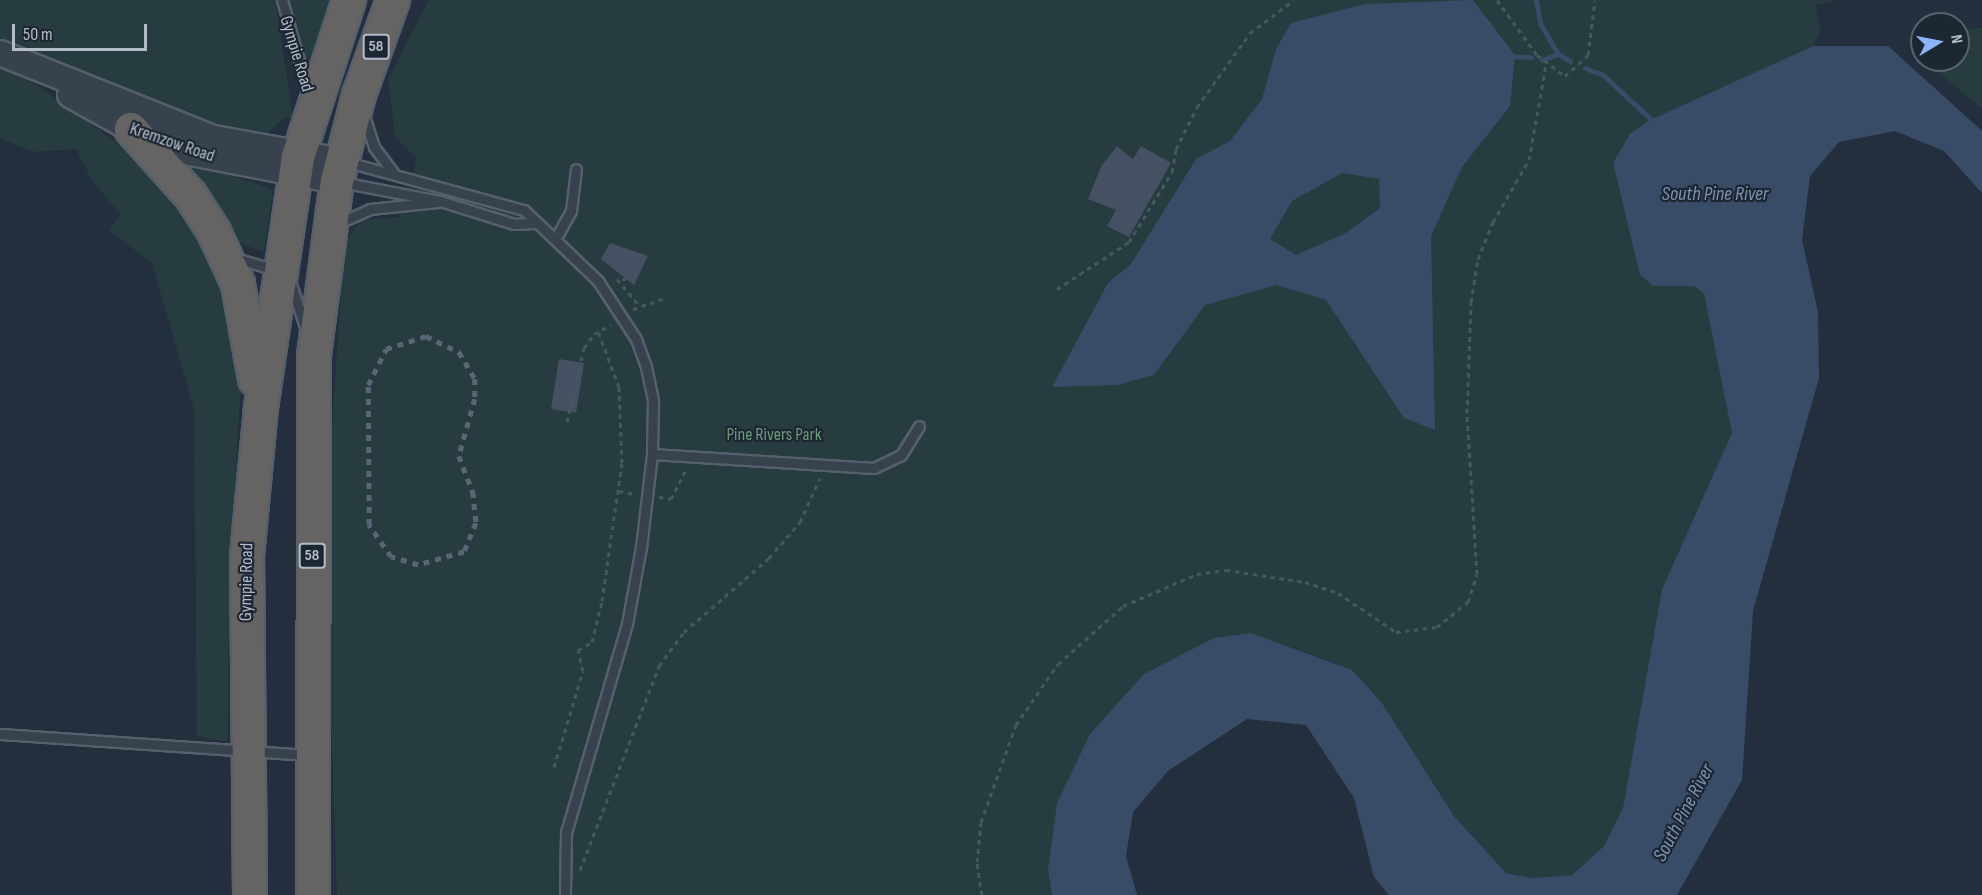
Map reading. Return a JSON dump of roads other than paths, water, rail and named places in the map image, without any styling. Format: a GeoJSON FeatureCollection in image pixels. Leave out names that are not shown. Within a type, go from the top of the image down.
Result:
{"type":"FeatureCollection","features":[{"type":"Feature","properties":{"kind":"highway","name":"Gympie Road"},"geometry":{"type":"LineString","coordinates":[[250,895],[247,556],[261,408],[279,272],[297,166],[313,107],[349,0]]}},
{"type":"Feature","properties":{"kind":"highway","name":"58"},"geometry":{"type":"LineString","coordinates":[[313,895],[314,355],[339,171],[359,95],[393,0]]}},
{"type":"Feature","properties":{"kind":"highway"},"geometry":{"type":"LineString","coordinates":[[131,129],[191,196],[225,254],[246,318],[261,408]]}},
{"type":"Feature","properties":{"kind":"street","name":"Kremzow Road"},"geometry":{"type":"LineString","coordinates":[[0,53],[203,134],[297,166]]}},
{"type":"Feature","properties":{"kind":"street","name":"Kremzow Road"},"geometry":{"type":"LineString","coordinates":[[23,64],[131,129],[191,153],[339,171]]}},
{"type":"Feature","properties":{"kind":"lane","name":"Gympie Road"},"geometry":{"type":"LineString","coordinates":[[282,0],[291,46],[313,107]]}},
{"type":"Feature","properties":{"kind":"lane"},"geometry":{"type":"LineString","coordinates":[[359,95],[374,147],[393,172]]}},
{"type":"Feature","properties":{"kind":"lane"},"geometry":{"type":"LineString","coordinates":[[557,236],[571,211],[576,169]]}},
{"type":"Feature","properties":{"kind":"lane"},"geometry":{"type":"LineString","coordinates":[[339,171],[393,172],[495,198],[525,210],[534,223],[557,236],[622,316],[648,379],[652,454],[627,624],[566,832],[564,893]]}},
{"type":"Feature","properties":{"kind":"lane"},"geometry":{"type":"LineString","coordinates":[[339,171],[514,224],[534,223]]}},
{"type":"Feature","properties":{"kind":"lane"},"geometry":{"type":"LineString","coordinates":[[330,229],[370,209],[417,208],[440,201]]}},
{"type":"Feature","properties":{"kind":"lane"},"geometry":{"type":"LineString","coordinates":[[225,254],[279,272],[290,281],[314,355]]}},
{"type":"Feature","properties":{"kind":"lane"},"geometry":{"type":"LineString","coordinates":[[652,454],[822,466],[887,465],[920,426]]}},
{"type":"Feature","properties":{"kind":"lane"},"geometry":{"type":"LineString","coordinates":[[0,734],[248,754],[312,756]]}},
{"type":"Feature","properties":{"kind":"water"},"geometry":{"type":"Polygon","coordinates":[[[1473,0],[1515,55],[1510,106],[1462,167],[1431,236],[1435,430],[1404,418],[1326,300],[1276,285],[1205,305],[1154,375],[1117,385],[1052,387],[1108,283],[1131,264],[1196,159],[1230,141],[1262,99],[1276,49],[1291,23],[1366,4],[1473,0]],[[1342,173],[1292,201],[1270,239],[1296,255],[1346,233],[1380,208],[1379,179],[1342,173]]]}},
{"type":"Feature","properties":{"kind":"water","name":"South Pine River"},"geometry":{"type":"Polygon","coordinates":[[[1813,46],[1888,46],[1910,66],[1910,72],[1917,72],[1982,131],[1982,193],[1944,151],[1895,131],[1839,142],[1810,176],[1802,240],[1818,312],[1819,378],[1753,611],[1742,780],[1677,895],[1389,895],[1374,877],[1354,798],[1306,725],[1247,719],[1168,771],[1133,812],[1126,856],[1137,895],[1052,895],[1048,870],[1057,803],[1090,734],[1144,674],[1214,638],[1251,633],[1352,670],[1382,703],[1454,816],[1506,873],[1533,878],[1572,875],[1604,846],[1623,808],[1662,589],[1732,433],[1704,294],[1694,286],[1653,286],[1640,275],[1613,163],[1630,134],[1648,121],[1813,46]]]}},
{"type":"Feature","properties":{"kind":"waterway"},"geometry":{"type":"LineString","coordinates":[[1536,0],[1540,23],[1558,54],[1570,61]]}},
{"type":"Feature","properties":{"kind":"waterway"},"geometry":{"type":"LineString","coordinates":[[1542,60],[1558,54]]}},
{"type":"Feature","properties":{"kind":"waterway"},"geometry":{"type":"LineString","coordinates":[[1509,56],[1531,57]]}},
{"type":"Feature","properties":{"kind":"waterway"},"geometry":{"type":"LineString","coordinates":[[1585,68],[1603,75],[1655,123]]}},
{"type":"Feature","properties":{"kind":"railway"},"geometry":{"type":"LineString","coordinates":[[426,336],[459,352],[475,379],[475,399],[459,456],[473,492],[476,523],[464,552],[418,565],[391,557],[369,525],[368,385],[386,349],[426,336]]}},
{"type":"Feature","properties":{"kind":"park label","name":"Pine Rivers Park"},"geometry":{"type":"Point","coordinates":[774,435]}}]}
